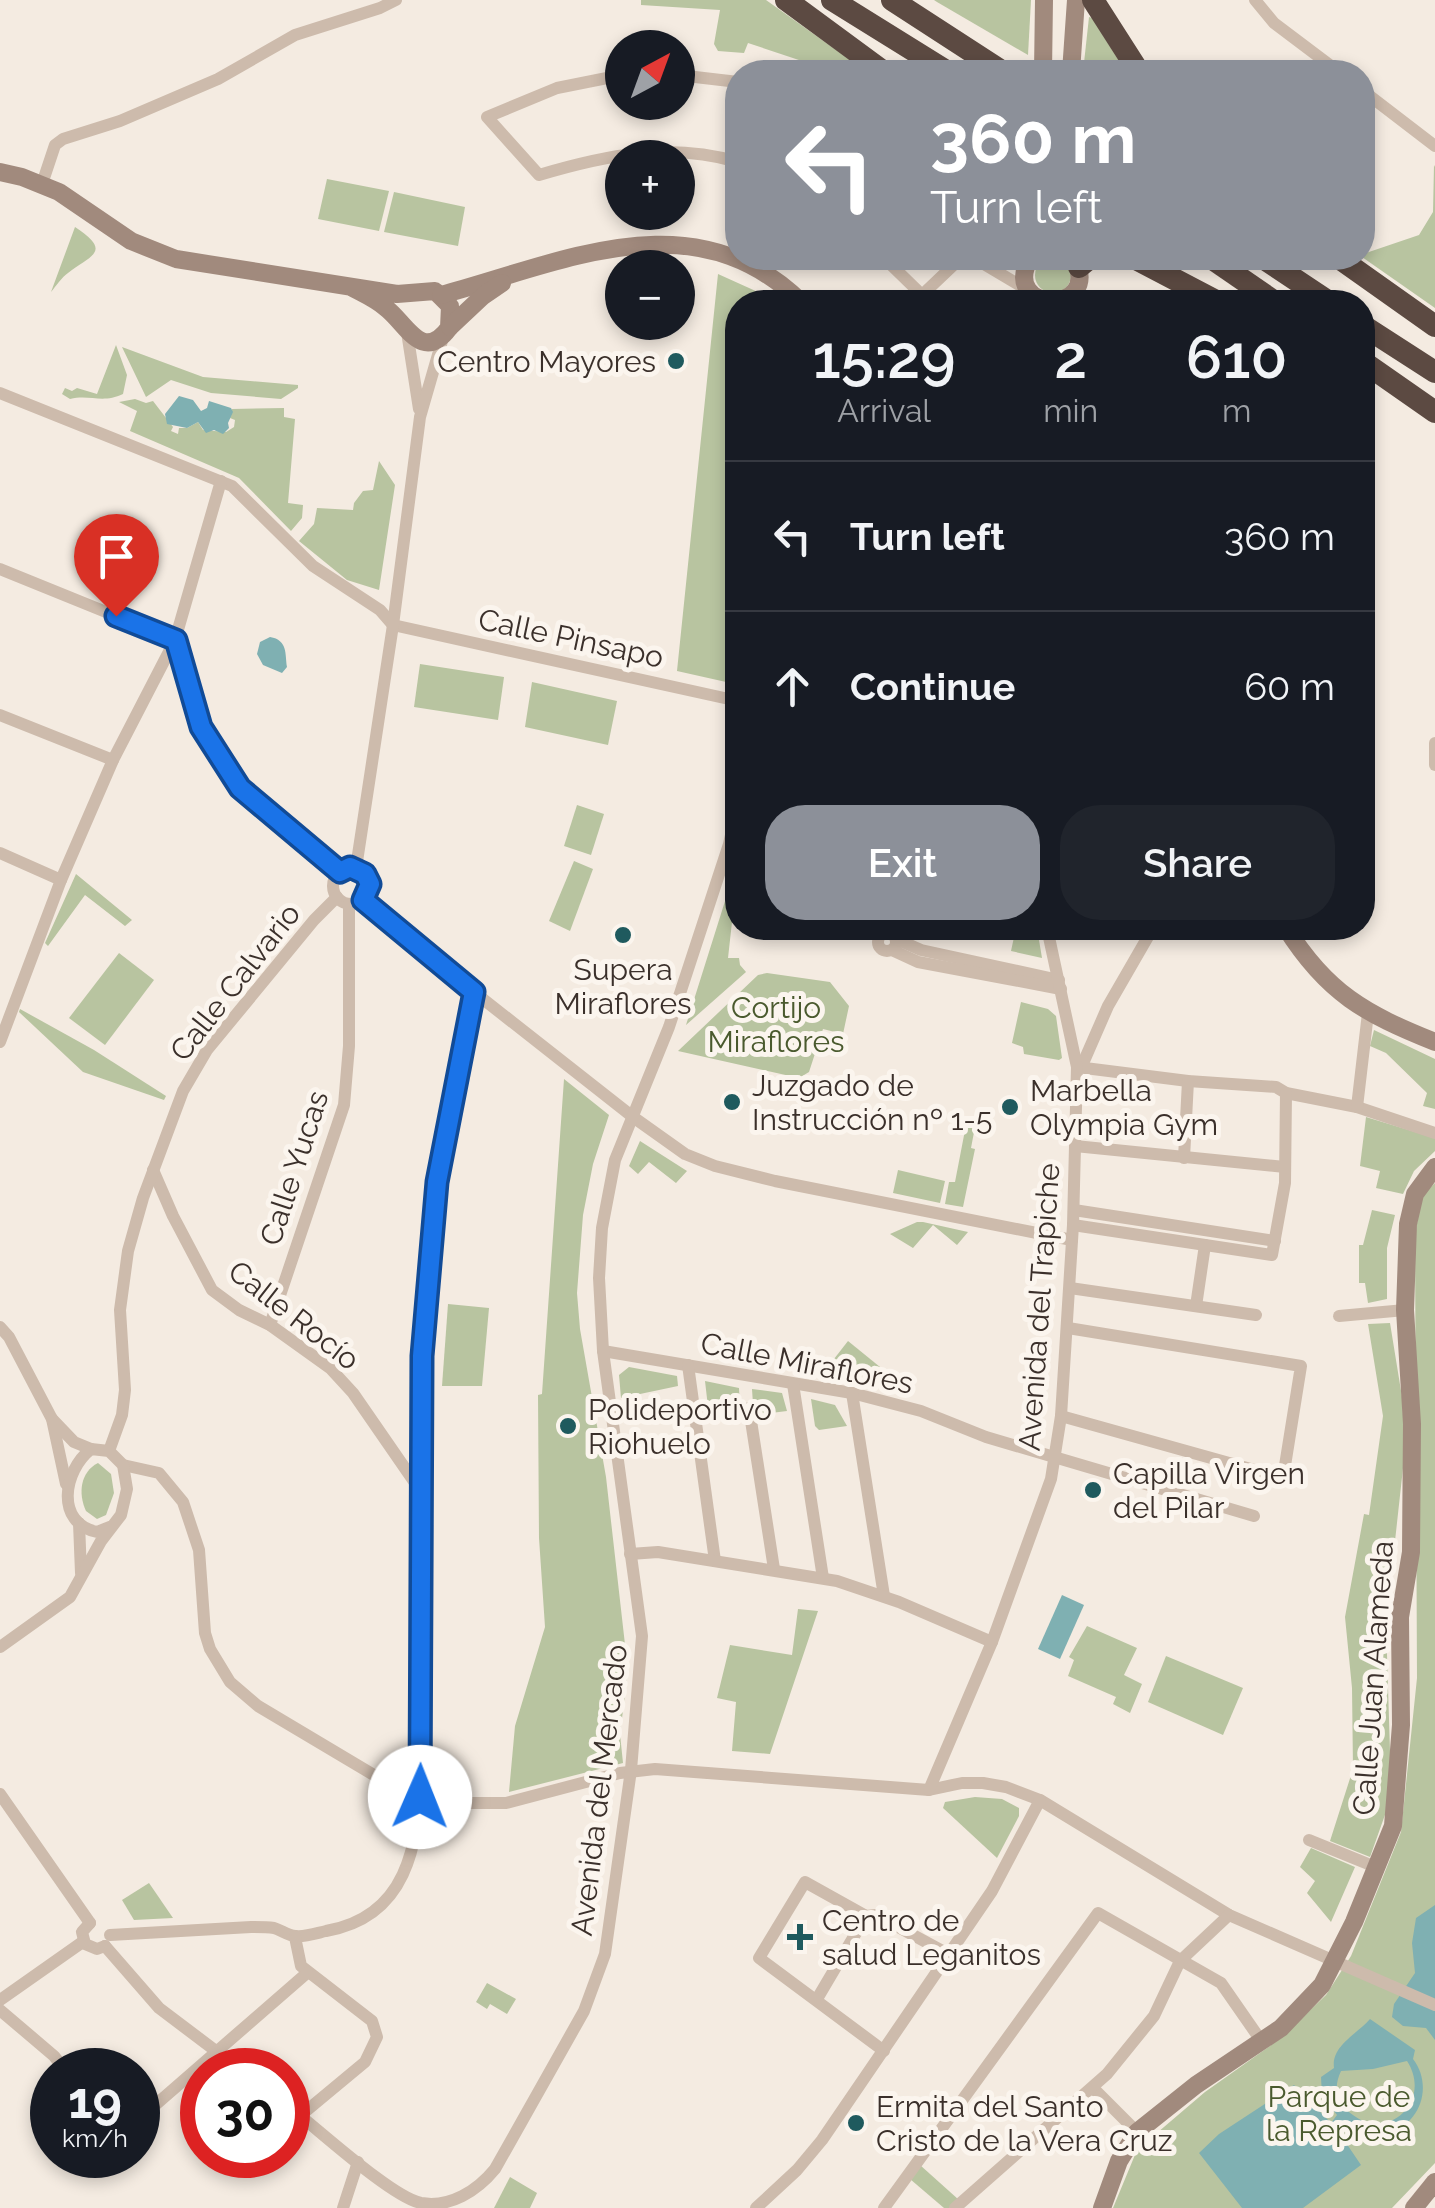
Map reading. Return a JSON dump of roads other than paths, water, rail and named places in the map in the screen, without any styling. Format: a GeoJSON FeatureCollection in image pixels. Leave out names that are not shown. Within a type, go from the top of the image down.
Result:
{"type":"FeatureCollection","features":[{"type":"Feature","properties":{"kind":"highway"},"geometry":{"type":"LineString","coordinates":[[786,0],[868,60]]}},
{"type":"Feature","properties":{"kind":"highway"},"geometry":{"type":"LineString","coordinates":[[832,0],[929,60]]}},
{"type":"Feature","properties":{"kind":"highway"},"geometry":{"type":"LineString","coordinates":[[892,0],[984,60]]}},
{"type":"Feature","properties":{"kind":"highway"},"geometry":{"type":"LineString","coordinates":[[1092,0],[1130,60]]}},
{"type":"Feature","properties":{"kind":"highway"},"geometry":{"type":"LineString","coordinates":[[1157,270],[1195,290]]}},
{"type":"Feature","properties":{"kind":"highway"},"geometry":{"type":"LineString","coordinates":[[1229,270],[1258,290]]}},
{"type":"Feature","properties":{"kind":"highway"},"geometry":{"type":"LineString","coordinates":[[1281,270],[1310,290]]}},
{"type":"Feature","properties":{"kind":"highway"},"geometry":{"type":"LineString","coordinates":[[1356,270],[1435,326]]}},
{"type":"Feature","properties":{"kind":"highway"},"geometry":{"type":"LineString","coordinates":[[1375,333],[1435,372]]}},
{"type":"Feature","properties":{"kind":"highway"},"geometry":{"type":"LineString","coordinates":[[1375,370],[1435,412]]}},
{"type":"Feature","properties":{"kind":"highway"},"geometry":{"type":"LineString","coordinates":[[1375,386],[1410,396]]}},
{"type":"Feature","properties":{"kind":"main road"},"geometry":{"type":"LineString","coordinates":[[1070,60],[1076,0]]}},
{"type":"Feature","properties":{"kind":"main road"},"geometry":{"type":"LineString","coordinates":[[1043,60],[1044,8]]}},
{"type":"Feature","properties":{"kind":"main road"},"geometry":{"type":"LineString","coordinates":[[0,172],[59,192],[131,241],[176,259],[396,294],[429,290],[441,294],[609,249],[661,242],[725,256]]}},
{"type":"Feature","properties":{"kind":"main road"},"geometry":{"type":"LineString","coordinates":[[755,270],[781,290]]}},
{"type":"Feature","properties":{"kind":"main road"},"geometry":{"type":"LineString","coordinates":[[351,286],[387,308],[413,338],[429,341],[447,331],[483,296],[516,274]]}},
{"type":"Feature","properties":{"kind":"main road"},"geometry":{"type":"LineString","coordinates":[[405,328],[404,302],[416,292]]}},
{"type":"Feature","properties":{"kind":"main road"},"geometry":{"type":"LineString","coordinates":[[441,294],[452,313],[447,331]]}},
{"type":"Feature","properties":{"kind":"main road"},"geometry":{"type":"LineString","coordinates":[[1294,940],[1330,985],[1368,1012],[1435,1042]]}},
{"type":"Feature","properties":{"kind":"main road","name":"Calle Juan Alameda"},"geometry":{"type":"LineString","coordinates":[[1102,2208],[1118,2161],[1137,2132],[1196,2085],[1262,2042],[1303,2007],[1340,1964],[1393,1826],[1400,1724],[1400,1618],[1411,1552],[1412,1424],[1405,1310],[1408,1224],[1415,1194],[1435,1167]]}},
{"type":"Feature","properties":{"kind":"main road"},"geometry":{"type":"LineString","coordinates":[[1414,2208],[1435,2182]]}},
{"type":"Feature","properties":{"kind":"main road"},"geometry":{"type":"LineString","coordinates":[[1414,2208],[1435,2194]]}},
{"type":"Feature","properties":{"kind":"street"},"geometry":{"type":"LineString","coordinates":[[42,184],[55,145],[72,135],[120,121],[218,79],[294,36],[369,5],[396,0]]}},
{"type":"Feature","properties":{"kind":"street"},"geometry":{"type":"LineString","coordinates":[[1255,0],[1274,23],[1323,60]]}},
{"type":"Feature","properties":{"kind":"street"},"geometry":{"type":"LineString","coordinates":[[695,76],[725,80]]}},
{"type":"Feature","properties":{"kind":"street"},"geometry":{"type":"LineString","coordinates":[[605,78],[557,88],[487,117],[539,175],[632,152],[679,151],[725,160]]}},
{"type":"Feature","properties":{"kind":"street"},"geometry":{"type":"LineString","coordinates":[[1375,100],[1435,146]]}},
{"type":"Feature","properties":{"kind":"street"},"geometry":{"type":"LineString","coordinates":[[896,270],[917,290]]}},
{"type":"Feature","properties":{"kind":"street"},"geometry":{"type":"LineString","coordinates":[[927,290],[948,270]]}},
{"type":"Feature","properties":{"kind":"street"},"geometry":{"type":"LineString","coordinates":[[993,270],[1024,290]]}},
{"type":"Feature","properties":{"kind":"street"},"geometry":{"type":"LineString","coordinates":[[405,328],[420,417]]}},
{"type":"Feature","properties":{"kind":"street"},"geometry":{"type":"LineString","coordinates":[[356,868],[394,625],[420,417],[447,331]]}},
{"type":"Feature","properties":{"kind":"street"},"geometry":{"type":"LineString","coordinates":[[0,392],[221,481],[241,494],[312,566],[380,610],[394,625]]}},
{"type":"Feature","properties":{"kind":"street"},"geometry":{"type":"LineString","coordinates":[[0,1042],[61,880],[113,760],[176,640],[221,481]]}},
{"type":"Feature","properties":{"kind":"street"},"geometry":{"type":"LineString","coordinates":[[0,569],[176,640]]}},
{"type":"Feature","properties":{"kind":"street","name":"Calle Pinsapo"},"geometry":{"type":"LineString","coordinates":[[394,625],[725,698]]}},
{"type":"Feature","properties":{"kind":"street"},"geometry":{"type":"LineString","coordinates":[[176,640],[201,727],[240,788],[340,872]]}},
{"type":"Feature","properties":{"kind":"street"},"geometry":{"type":"LineString","coordinates":[[0,715],[113,760]]}},
{"type":"Feature","properties":{"kind":"street"},"geometry":{"type":"LineString","coordinates":[[1435,743],[1435,765]]}},
{"type":"Feature","properties":{"kind":"street"},"geometry":{"type":"LineString","coordinates":[[0,853],[61,880]]}},
{"type":"Feature","properties":{"kind":"street","name":"Avenida del Mercado"},"geometry":{"type":"LineString","coordinates":[[358,2162],[418,2203],[438,2205],[465,2195],[495,2169],[584,2011],[605,1954],[631,1770],[642,1636],[603,1351],[599,1278],[602,1228],[615,1160],[660,1050],[725,858]]}},
{"type":"Feature","properties":{"kind":"street"},"geometry":{"type":"LineString","coordinates":[[363,900],[370,884],[365,874],[356,868],[340,872],[334,881],[343,901],[363,900],[672,1146],[714,1166],[853,1198],[1072,1240]]}},
{"type":"Feature","properties":{"kind":"street","name":"Calle Calvario"},"geometry":{"type":"LineString","coordinates":[[109,1451],[122,1416],[126,1390],[120,1310],[123,1272],[153,1170],[194,1069],[314,920],[343,901]]}},
{"type":"Feature","properties":{"kind":"street","name":"Calle Yucas"},"geometry":{"type":"LineString","coordinates":[[270,1324],[339,1122],[346,1089],[343,901]]}},
{"type":"Feature","properties":{"kind":"street","name":"Avenida del Trapiche"},"geometry":{"type":"LineString","coordinates":[[929,1790],[992,1642],[1051,1480],[1061,1416],[1074,1217],[1077,1067],[1051,940]]}},
{"type":"Feature","properties":{"kind":"street"},"geometry":{"type":"LineString","coordinates":[[1077,1067],[1084,1061],[1146,940]]}},
{"type":"Feature","properties":{"kind":"street"},"geometry":{"type":"LineString","coordinates":[[894,944],[1060,985]]}},
{"type":"Feature","properties":{"kind":"street"},"geometry":{"type":"LineString","coordinates":[[90,1922],[82,1932],[84,1941],[93,1948],[108,1940],[251,1927],[272,1928],[295,1936],[362,1922],[390,1899],[401,1879],[416,1832],[420,1797],[422,1356],[437,1182],[474,992]]}},
{"type":"Feature","properties":{"kind":"street"},"geometry":{"type":"LineString","coordinates":[[1358,1108],[1368,1012]]}},
{"type":"Feature","properties":{"kind":"street"},"geometry":{"type":"LineString","coordinates":[[1068,1021],[1084,1028],[1098,1028]]}},
{"type":"Feature","properties":{"kind":"street"},"geometry":{"type":"LineString","coordinates":[[1077,1067],[1276,1087],[1286,1093],[1358,1108],[1435,1132]]}},
{"type":"Feature","properties":{"kind":"street"},"geometry":{"type":"LineString","coordinates":[[1184,1158],[1188,1081]]}},
{"type":"Feature","properties":{"kind":"street"},"geometry":{"type":"LineString","coordinates":[[1274,1248],[1284,1167],[1286,1093]]}},
{"type":"Feature","properties":{"kind":"street"},"geometry":{"type":"LineString","coordinates":[[1075,1146],[1284,1167]]}},
{"type":"Feature","properties":{"kind":"street","name":"Calle Rocío"},"geometry":{"type":"LineString","coordinates":[[153,1170],[212,1290],[240,1310],[270,1324],[341,1379],[420,1490]]}},
{"type":"Feature","properties":{"kind":"street"},"geometry":{"type":"LineString","coordinates":[[1074,1217],[1274,1248]]}},
{"type":"Feature","properties":{"kind":"street"},"geometry":{"type":"LineString","coordinates":[[1074,1217],[1205,1246],[1274,1248]]}},
{"type":"Feature","properties":{"kind":"street"},"geometry":{"type":"LineString","coordinates":[[1196,1306],[1205,1246]]}},
{"type":"Feature","properties":{"kind":"street"},"geometry":{"type":"LineString","coordinates":[[1070,1288],[1256,1316]]}},
{"type":"Feature","properties":{"kind":"street"},"geometry":{"type":"LineString","coordinates":[[1338,1316],[1405,1310]]}},
{"type":"Feature","properties":{"kind":"street"},"geometry":{"type":"LineString","coordinates":[[0,1327],[52,1419],[74,1442],[109,1451],[123,1465],[158,1473],[183,1502],[199,1550],[205,1632],[214,1658],[230,1682],[258,1706],[404,1793],[477,1805],[506,1803],[631,1770],[655,1769],[929,1790],[962,1782],[1006,1787],[1040,1800],[1229,1915],[1435,2005]]}},
{"type":"Feature","properties":{"kind":"street"},"geometry":{"type":"LineString","coordinates":[[1061,1416],[1283,1478],[1301,1366],[1068,1328]]}},
{"type":"Feature","properties":{"kind":"street","name":"Calle Miraflores"},"geometry":{"type":"LineString","coordinates":[[603,1351],[852,1393],[1254,1516]]}},
{"type":"Feature","properties":{"kind":"street"},"geometry":{"type":"LineString","coordinates":[[688,1365],[715,1561]]}},
{"type":"Feature","properties":{"kind":"street"},"geometry":{"type":"LineString","coordinates":[[793,1384],[823,1578]]}},
{"type":"Feature","properties":{"kind":"street"},"geometry":{"type":"LineString","coordinates":[[852,1393],[884,1596]]}},
{"type":"Feature","properties":{"kind":"street"},"geometry":{"type":"LineString","coordinates":[[749,1408],[774,1569]]}},
{"type":"Feature","properties":{"kind":"street"},"geometry":{"type":"LineString","coordinates":[[52,1419],[66,1488],[79,1523],[81,1580]]}},
{"type":"Feature","properties":{"kind":"street"},"geometry":{"type":"LineString","coordinates":[[66,1488],[73,1468],[91,1449]]}},
{"type":"Feature","properties":{"kind":"street"},"geometry":{"type":"LineString","coordinates":[[0,1647],[62,1605],[81,1580],[121,1515],[126,1499],[123,1465]]}},
{"type":"Feature","properties":{"kind":"street"},"geometry":{"type":"LineString","coordinates":[[79,1523],[97,1532],[112,1526]]}},
{"type":"Feature","properties":{"kind":"street"},"geometry":{"type":"LineString","coordinates":[[630,1554],[658,1552],[823,1578],[884,1596],[992,1642]]}},
{"type":"Feature","properties":{"kind":"street"},"geometry":{"type":"LineString","coordinates":[[0,1794],[90,1922]]}},
{"type":"Feature","properties":{"kind":"street"},"geometry":{"type":"LineString","coordinates":[[756,2208],[822,2140],[992,1891],[1040,1800]]}},
{"type":"Feature","properties":{"kind":"street"},"geometry":{"type":"LineString","coordinates":[[1308,1840],[1378,1868]]}},
{"type":"Feature","properties":{"kind":"street"},"geometry":{"type":"LineString","coordinates":[[884,2050],[759,1958],[805,1882],[866,1916],[876,1914],[950,1955]]}},
{"type":"Feature","properties":{"kind":"street"},"geometry":{"type":"LineString","coordinates":[[884,2208],[1098,1913],[1221,1984],[1262,2042]]}},
{"type":"Feature","properties":{"kind":"street"},"geometry":{"type":"LineString","coordinates":[[955,2208],[1092,2088],[1154,2016],[1180,1960],[1229,1915]]}},
{"type":"Feature","properties":{"kind":"street"},"geometry":{"type":"LineString","coordinates":[[817,1999],[866,1916]]}},
{"type":"Feature","properties":{"kind":"street"},"geometry":{"type":"LineString","coordinates":[[90,1922],[104,1923],[108,1940],[144,1994],[212,2048]]}},
{"type":"Feature","properties":{"kind":"street"},"geometry":{"type":"LineString","coordinates":[[295,1936],[301,1966],[372,2021],[377,2037],[365,2062],[310,2108]]}},
{"type":"Feature","properties":{"kind":"street"},"geometry":{"type":"LineString","coordinates":[[0,2000],[84,1941]]}},
{"type":"Feature","properties":{"kind":"street"},"geometry":{"type":"LineString","coordinates":[[222,2048],[307,1973]]}},
{"type":"Feature","properties":{"kind":"street"},"geometry":{"type":"LineString","coordinates":[[0,2010],[45,2048]]}},
{"type":"Feature","properties":{"kind":"street"},"geometry":{"type":"LineString","coordinates":[[160,2101],[180,2084]]}},
{"type":"Feature","properties":{"kind":"street"},"geometry":{"type":"LineString","coordinates":[[1092,2088],[1137,2132]]}},
{"type":"Feature","properties":{"kind":"street"},"geometry":{"type":"LineString","coordinates":[[310,2124],[358,2162],[343,2208]]}},
{"type":"Feature","properties":{"kind":"water"},"geometry":{"type":"Polygon","coordinates":[[[179,396],[193,400],[201,411],[209,401],[231,408],[229,428],[223,434],[214,430],[206,433],[198,422],[187,428],[167,424],[165,414],[179,396]]]}},
{"type":"Feature","properties":{"kind":"water"},"geometry":{"type":"Polygon","coordinates":[[[270,637],[280,641],[284,648],[287,667],[282,673],[263,665],[257,654],[260,642],[270,637]]]}},
{"type":"Feature","properties":{"kind":"water"},"geometry":{"type":"Polygon","coordinates":[[[1062,1595],[1084,1605],[1060,1659],[1038,1649],[1062,1595]]]}},
{"type":"Feature","properties":{"kind":"water"},"geometry":{"type":"Polygon","coordinates":[[[1435,1905],[1435,2040],[1426,2028],[1403,2026],[1392,2017],[1394,2004],[1415,1973],[1412,1943],[1416,1918],[1435,1905]]]}},
{"type":"Feature","properties":{"kind":"water"},"geometry":{"type":"Polygon","coordinates":[[[1370,2019],[1415,2050],[1413,2059],[1423,2093],[1415,2114],[1397,2129],[1380,2134],[1347,2122],[1338,2131],[1361,2165],[1303,2208],[1242,2208],[1199,2153],[1219,2134],[1294,2085],[1331,2123],[1337,2115],[1322,2096],[1321,2077],[1334,2068],[1340,2047],[1370,2019]],[[1407,2061],[1341,2071],[1339,2097],[1348,2111],[1363,2121],[1372,2125],[1385,2123],[1410,2104],[1415,2083],[1407,2061]]]}},
{"type":"Feature","properties":{"kind":"place","name":"Centro Mayores"},"geometry":{"type":"Point","coordinates":[676,361]}},
{"type":"Feature","properties":{"kind":"place","name":"Supera Miraflores"},"geometry":{"type":"Point","coordinates":[623,935]}},
{"type":"Feature","properties":{"kind":"place","name":"Juzgado de Instrucción nº 1-5"},"geometry":{"type":"Point","coordinates":[732,1102]}},
{"type":"Feature","properties":{"kind":"place","name":"Marbella Olympia Gym"},"geometry":{"type":"Point","coordinates":[1010,1107]}},
{"type":"Feature","properties":{"kind":"place","name":"Polideportivo Riohuelo"},"geometry":{"type":"Point","coordinates":[568,1426]}},
{"type":"Feature","properties":{"kind":"place","name":"Capilla Virgen del Pilar"},"geometry":{"type":"Point","coordinates":[1093,1490]}},
{"type":"Feature","properties":{"kind":"place","name":"Centro de salud Leganitos"},"geometry":{"type":"Point","coordinates":[800,1937]}},
{"type":"Feature","properties":{"kind":"place","name":"Ermita del Santo Cristo de la Vera Cruz"},"geometry":{"type":"Point","coordinates":[856,2123]}},
{"type":"Feature","properties":{"kind":"park label","name":"Cortijo Miraflores"},"geometry":{"type":"Point","coordinates":[776,1024]}},
{"type":"Feature","properties":{"kind":"park label","name":"Parque de la Represa"},"geometry":{"type":"Point","coordinates":[1339,2113]}}]}
